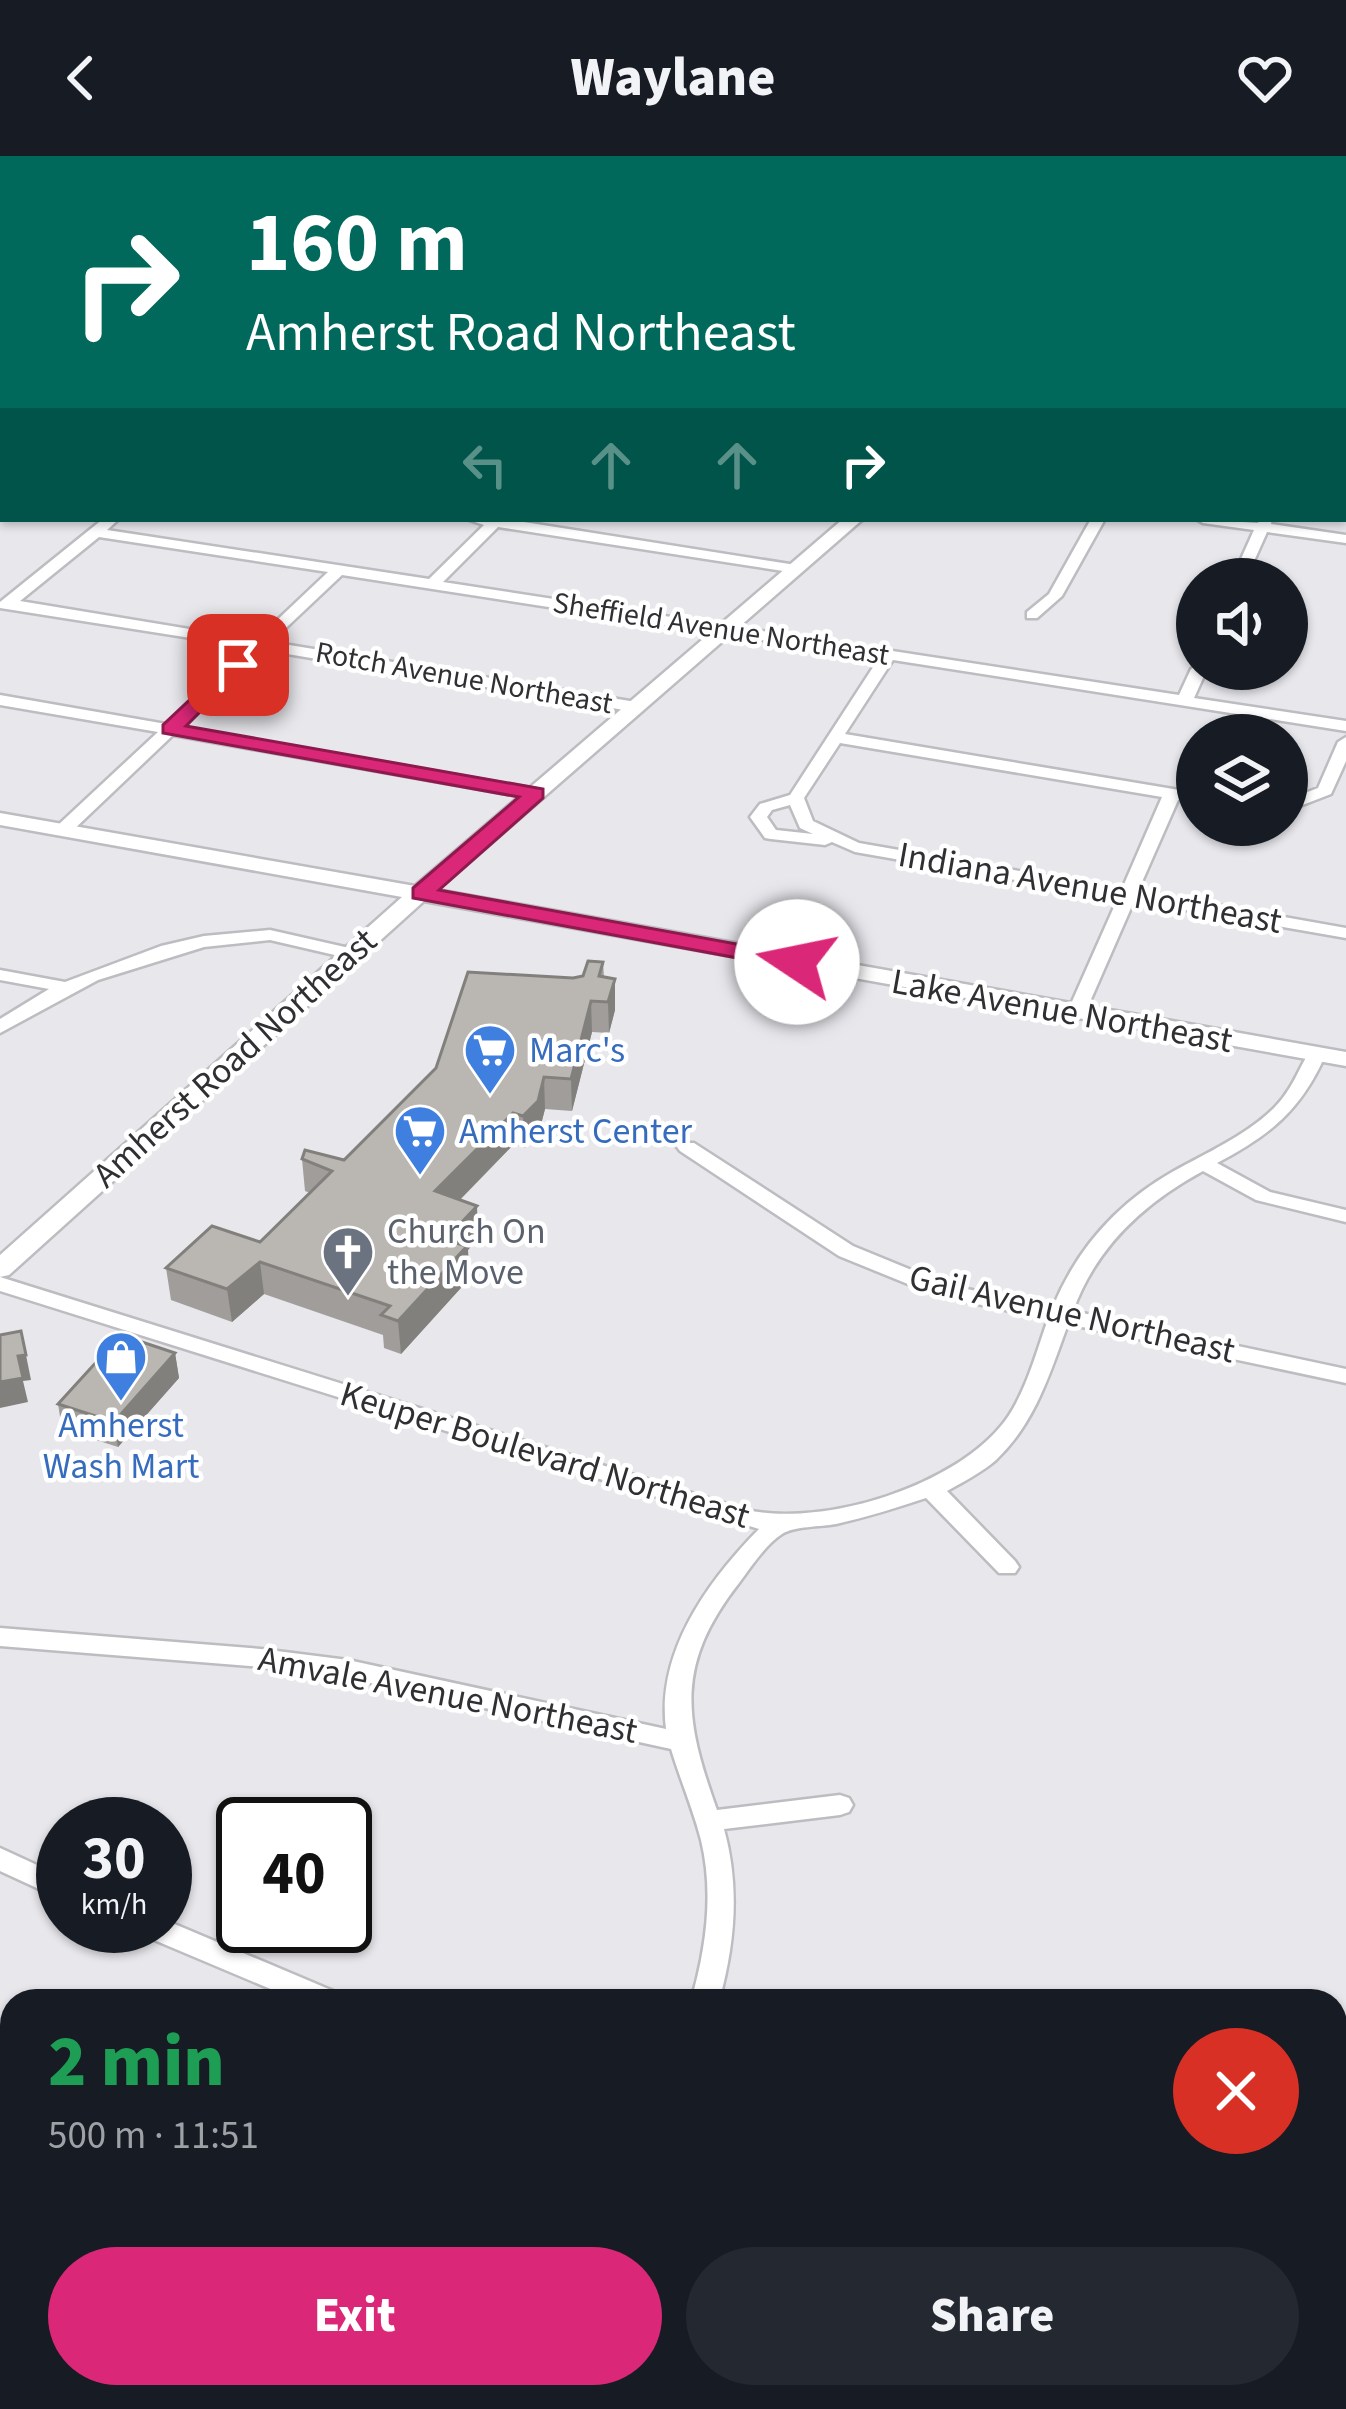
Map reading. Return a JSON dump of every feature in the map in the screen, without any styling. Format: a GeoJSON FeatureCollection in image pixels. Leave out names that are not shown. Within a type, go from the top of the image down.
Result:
{"type":"FeatureCollection","features":[{"type":"Feature","properties":{"kind":"street"},"geometry":{"type":"LineString","coordinates":[[4,606],[108,522]]}},
{"type":"Feature","properties":{"kind":"street"},"geometry":{"type":"LineString","coordinates":[[433,584],[495,522]]}},
{"type":"Feature","properties":{"kind":"street"},"geometry":{"type":"LineString","coordinates":[[502,522],[796,568]]}},
{"type":"Feature","properties":{"kind":"street","name":"Amherst Road Northeast"},"geometry":{"type":"LineString","coordinates":[[0,1269],[421,893],[850,522]]}},
{"type":"Feature","properties":{"kind":"street"},"geometry":{"type":"LineString","coordinates":[[1032,615],[1055,596],[1096,522]]}},
{"type":"Feature","properties":{"kind":"street"},"geometry":{"type":"LineString","coordinates":[[1248,558],[1264,523],[1346,539]]}},
{"type":"Feature","properties":{"kind":"street","name":"Sheffield Avenue Northeast"},"geometry":{"type":"LineString","coordinates":[[96,532],[1346,726]]}},
{"type":"Feature","properties":{"kind":"street"},"geometry":{"type":"LineString","coordinates":[[63,830],[339,570]]}},
{"type":"Feature","properties":{"kind":"street"},"geometry":{"type":"LineString","coordinates":[[0,585],[25,589]]}},
{"type":"Feature","properties":{"kind":"street","name":"Rotch Avenue Northeast"},"geometry":{"type":"LineString","coordinates":[[4,606],[637,706]]}},
{"type":"Feature","properties":{"kind":"street"},"geometry":{"type":"LineString","coordinates":[[835,841],[806,824],[796,798],[889,654]]}},
{"type":"Feature","properties":{"kind":"street"},"geometry":{"type":"LineString","coordinates":[[1184,702],[1189,690]]}},
{"type":"Feature","properties":{"kind":"street"},"geometry":{"type":"LineString","coordinates":[[0,700],[536,794]]}},
{"type":"Feature","properties":{"kind":"street"},"geometry":{"type":"LineString","coordinates":[[835,737],[1176,795]]}},
{"type":"Feature","properties":{"kind":"street"},"geometry":{"type":"LineString","coordinates":[[1308,799],[1319,796],[1346,742]]}},
{"type":"Feature","properties":{"kind":"street"},"geometry":{"type":"LineString","coordinates":[[1076,1013],[1172,794]]}},
{"type":"Feature","properties":{"kind":"street","name":"Indiana Avenue Northeast"},"geometry":{"type":"LineString","coordinates":[[796,798],[761,811],[757,820],[762,828],[780,836],[835,841],[1346,933]]}},
{"type":"Feature","properties":{"kind":"street","name":"Lake Avenue Northeast"},"geometry":{"type":"LineString","coordinates":[[0,818],[1346,1059]]}},
{"type":"Feature","properties":{"kind":"street"},"geometry":{"type":"LineString","coordinates":[[0,1027],[60,986],[174,952],[257,935],[310,941],[352,954]]}},
{"type":"Feature","properties":{"kind":"street"},"geometry":{"type":"LineString","coordinates":[[0,975],[60,986]]}},
{"type":"Feature","properties":{"kind":"street","name":"Keuper Boulevard Northeast"},"geometry":{"type":"LineString","coordinates":[[0,1284],[777,1525],[882,1505],[931,1488],[974,1465],[1006,1440],[1038,1388],[1062,1319],[1096,1250],[1123,1216],[1202,1163],[1256,1135],[1288,1109],[1316,1056]]}},
{"type":"Feature","properties":{"kind":"street","name":"Gail Avenue Northeast"},"geometry":{"type":"LineString","coordinates":[[687,1147],[846,1251],[942,1290],[1346,1376]]}},
{"type":"Feature","properties":{"kind":"street"},"geometry":{"type":"LineString","coordinates":[[1202,1163],[1263,1196],[1346,1216]]}},
{"type":"Feature","properties":{"kind":"street"},"geometry":{"type":"LineString","coordinates":[[931,1488],[1006,1567]]}},
{"type":"Feature","properties":{"kind":"street"},"geometry":{"type":"LineString","coordinates":[[707,1989],[722,1918],[721,1881],[709,1822],[681,1741],[679,1683],[693,1640],[727,1582],[777,1525]]}},
{"type":"Feature","properties":{"kind":"street","name":"Amvale Avenue Northeast"},"geometry":{"type":"LineString","coordinates":[[0,1638],[219,1652],[332,1666],[573,1722],[681,1741]]}},
{"type":"Feature","properties":{"kind":"street"},"geometry":{"type":"LineString","coordinates":[[709,1822],[840,1805]]}},
{"type":"Feature","properties":{"kind":"street"},"geometry":{"type":"LineString","coordinates":[[0,1859],[36,1876]]}},
{"type":"Feature","properties":{"kind":"street"},"geometry":{"type":"LineString","coordinates":[[192,1944],[300,1989]]}},
{"type":"Feature","properties":{"kind":"building","name":"Amherst Center"},"geometry":{"type":"Polygon","coordinates":[[[588,961],[603,962],[599,976],[615,979],[608,1002],[591,1001],[571,1079],[544,1077],[538,1101],[523,1116],[513,1113],[435,1191],[477,1206],[445,1240],[467,1246],[398,1321],[381,1315],[390,1306],[260,1262],[227,1289],[166,1268],[212,1226],[260,1242],[332,1171],[302,1159],[305,1150],[344,1160],[436,1068],[468,972],[573,978],[583,976],[588,961]]]}},
{"type":"Feature","properties":{"kind":"building"},"geometry":{"type":"Polygon","coordinates":[[[21,1331],[26,1355],[18,1356],[23,1378],[0,1382],[0,1335],[21,1331]]]}},
{"type":"Feature","properties":{"kind":"building"},"geometry":{"type":"Polygon","coordinates":[[[121,1335],[175,1353],[114,1422],[58,1404],[121,1335]]]}},
{"type":"Feature","properties":{"kind":"place","name":"Marc's"},"geometry":{"type":"Point","coordinates":[490,1096]}},
{"type":"Feature","properties":{"kind":"place","name":"Amherst Center"},"geometry":{"type":"Point","coordinates":[420,1177]}},
{"type":"Feature","properties":{"kind":"place","name":"Church On the Move"},"geometry":{"type":"Point","coordinates":[348,1298]}},
{"type":"Feature","properties":{"kind":"place","name":"Amherst Wash Mart"},"geometry":{"type":"Point","coordinates":[121,1403]}},
{"type":"Feature","properties":{"kind":"route"},"geometry":{"type":"LineString","coordinates":[[238,665],[170,729],[536,794],[421,893],[797,962]]}}]}
